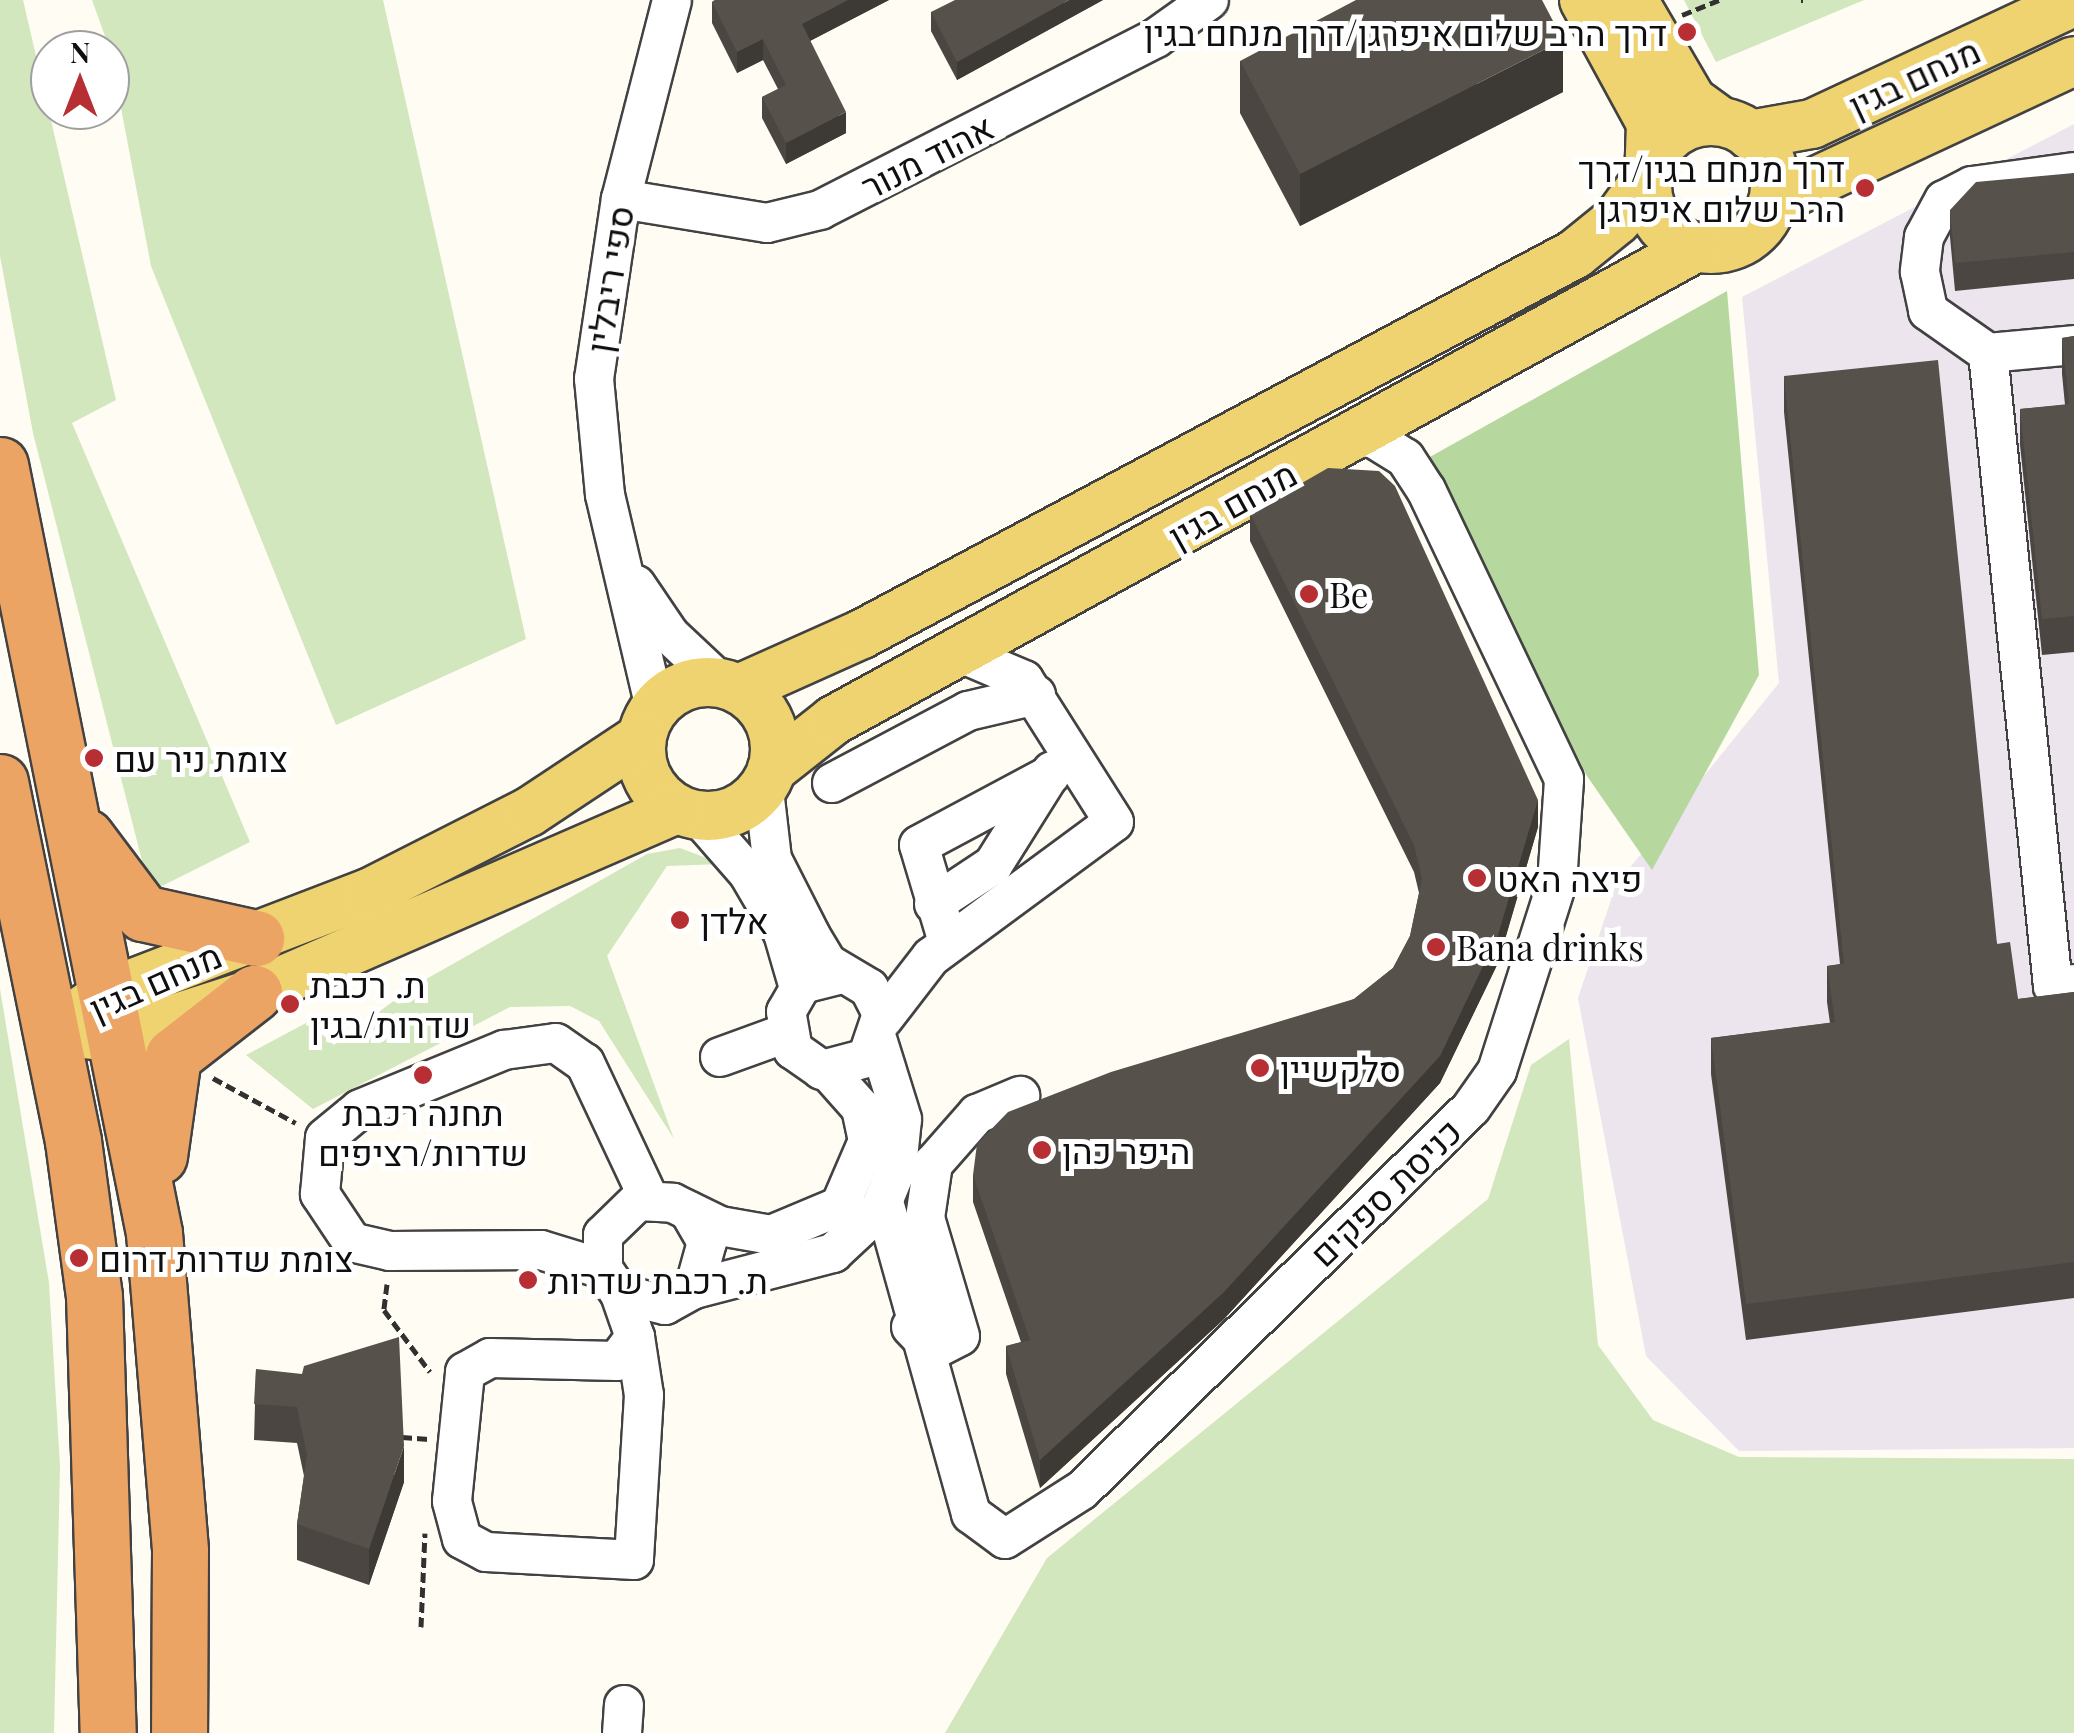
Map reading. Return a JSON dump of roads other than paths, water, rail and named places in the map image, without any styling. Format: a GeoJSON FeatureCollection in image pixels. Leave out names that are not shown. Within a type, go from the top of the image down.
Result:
{"type":"FeatureCollection","features":[{"type":"Feature","properties":{"kind":"highway"},"geometry":{"type":"LineString","coordinates":[[0,465],[3,524],[71,812],[154,1234],[180,1551],[179,1733]]}},
{"type":"Feature","properties":{"kind":"highway"},"geometry":{"type":"LineString","coordinates":[[0,782],[52,1031],[94,1296],[108,1733]]}},
{"type":"Feature","properties":{"kind":"highway"},"geometry":{"type":"LineString","coordinates":[[71,812],[142,912],[256,938]]}},
{"type":"Feature","properties":{"kind":"highway"},"geometry":{"type":"LineString","coordinates":[[154,1234],[160,1096],[173,1056],[254,994]]}},
{"type":"Feature","properties":{"kind":"main road"},"geometry":{"type":"LineString","coordinates":[[1584,0],[1651,123],[1648,170],[1658,218],[1697,247],[1746,241],[1774,201],[1772,172],[1735,128],[1692,101],[1633,0]]}},
{"type":"Feature","properties":{"kind":"main road","name":"מנחם בגין"},"geometry":{"type":"LineString","coordinates":[[1735,128],[1812,124],[2074,2]]}},
{"type":"Feature","properties":{"kind":"main road","name":"מנחם בגין"},"geometry":{"type":"LineString","coordinates":[[1774,201],[2074,62]]}},
{"type":"Feature","properties":{"kind":"main road"},"geometry":{"type":"LineString","coordinates":[[1648,170],[1686,124],[1735,128]]}},
{"type":"Feature","properties":{"kind":"main road","name":"מנחם בגין"},"geometry":{"type":"LineString","coordinates":[[730,687],[862,634],[1575,254],[1618,220],[1648,170]]}},
{"type":"Feature","properties":{"kind":"main road","name":"מנחם בגין"},"geometry":{"type":"LineString","coordinates":[[768,779],[834,720],[1697,247]]}},
{"type":"Feature","properties":{"kind":"main road"},"geometry":{"type":"LineString","coordinates":[[730,687],[772,727],[768,779],[740,809],[688,813],[647,777],[648,723],[681,688],[730,687]]}},
{"type":"Feature","properties":{"kind":"main road","name":"מנחם בגין"},"geometry":{"type":"LineString","coordinates":[[113,1015],[256,938],[529,812],[648,723]]}},
{"type":"Feature","properties":{"kind":"main road","name":"מנחם בגין"},"geometry":{"type":"LineString","coordinates":[[52,1031],[113,1015],[254,994],[688,813]]}},
{"type":"Feature","properties":{"kind":"street","name":"ספי ריבלין"},"geometry":{"type":"LineString","coordinates":[[648,723],[594,380],[620,199],[672,0]]}},
{"type":"Feature","properties":{"kind":"street","name":"אהוד מנור"},"geometry":{"type":"LineString","coordinates":[[620,199],[767,223],[820,210],[1156,38],[1209,0]]}},
{"type":"Feature","properties":{"kind":"street"},"geometry":{"type":"LineString","coordinates":[[2074,172],[1972,186],[1944,200],[1924,237],[1928,311],[1988,353],[2074,345]]}},
{"type":"Feature","properties":{"kind":"street"},"geometry":{"type":"LineString","coordinates":[[1988,353],[2052,986],[2074,984]]}},
{"type":"Feature","properties":{"kind":"street","name":"כניסת ספקים"},"geometry":{"type":"LineString","coordinates":[[884,1202],[912,1327],[971,1514],[1005,1539],[1024,1534],[1082,1490],[1471,1108],[1502,1062],[1556,882],[1564,779],[1426,490],[1406,458],[1371,438],[1351,439]]}},
{"type":"Feature","properties":{"kind":"street","name":"ספי ריבלין"},"geometry":{"type":"LineString","coordinates":[[622,562],[670,635],[730,687]]}},
{"type":"Feature","properties":{"kind":"street"},"geometry":{"type":"LineString","coordinates":[[828,1071],[860,1064],[939,950],[1114,822],[1058,759],[1027,660],[1036,626],[1070,594]]}},
{"type":"Feature","properties":{"kind":"street"},"geometry":{"type":"LineString","coordinates":[[958,652],[1010,669],[1036,695]]}},
{"type":"Feature","properties":{"kind":"street"},"geometry":{"type":"LineString","coordinates":[[832,784],[968,711],[1036,695]]}},
{"type":"Feature","properties":{"kind":"street"},"geometry":{"type":"LineString","coordinates":[[939,950],[934,904],[919,845],[1058,759]]}},
{"type":"Feature","properties":{"kind":"street"},"geometry":{"type":"LineString","coordinates":[[934,904],[993,865],[1058,759]]}},
{"type":"Feature","properties":{"kind":"street"},"geometry":{"type":"LineString","coordinates":[[649,1199],[585,1063],[556,1042],[504,1050],[360,1110],[324,1138],[318,1176],[327,1215],[352,1242],[390,1251],[541,1250],[611,1282],[648,1306],[832,1252],[884,1202],[902,1119],[881,1030],[851,977],[819,951],[772,859],[768,779]]}},
{"type":"Feature","properties":{"kind":"street"},"geometry":{"type":"LineString","coordinates":[[634,1337],[616,1360],[490,1358],[465,1372],[452,1502],[462,1539],[486,1552],[634,1560],[644,1395],[634,1337],[611,1282],[610,1220],[649,1199],[771,1235],[840,1206],[868,1141],[862,1108],[828,1071],[799,1056],[786,1033],[799,988],[783,933],[748,873],[688,813]]}},
{"type":"Feature","properties":{"kind":"street"},"geometry":{"type":"LineString","coordinates":[[799,988],[851,977],[939,950]]}},
{"type":"Feature","properties":{"kind":"street"},"geometry":{"type":"LineString","coordinates":[[720,1057],[786,1033]]}},
{"type":"Feature","properties":{"kind":"street"},"geometry":{"type":"LineString","coordinates":[[912,1327],[933,1350],[951,1348],[960,1336],[926,1218],[933,1164],[977,1114],[1020,1096]]}},
{"type":"Feature","properties":{"kind":"street"},"geometry":{"type":"LineString","coordinates":[[644,1395],[707,1242],[689,1212]]}},
{"type":"Feature","properties":{"kind":"place","name":"דרך הרב שלום איפרגן/דרך מנחם בגין"},"geometry":{"type":"Point","coordinates":[1687,32]}},
{"type":"Feature","properties":{"kind":"place","name":"דרך מנחם בגין/דרך הרב שלום איפרגן"},"geometry":{"type":"Point","coordinates":[1865,188]}},
{"type":"Feature","properties":{"kind":"place","name":"Be"},"geometry":{"type":"Point","coordinates":[1309,594]}},
{"type":"Feature","properties":{"kind":"place","name":"צומת ניר עם"},"geometry":{"type":"Point","coordinates":[94,758]}},
{"type":"Feature","properties":{"kind":"place","name":"פיצה האט"},"geometry":{"type":"Point","coordinates":[1477,878]}},
{"type":"Feature","properties":{"kind":"place","name":"אלדן"},"geometry":{"type":"Point","coordinates":[680,920]}},
{"type":"Feature","properties":{"kind":"place","name":"Bana drinks"},"geometry":{"type":"Point","coordinates":[1436,947]}},
{"type":"Feature","properties":{"kind":"place","name":"ת. רכבת שדרות/בגין"},"geometry":{"type":"Point","coordinates":[290,1004]}},
{"type":"Feature","properties":{"kind":"place","name":"סלקשיין"},"geometry":{"type":"Point","coordinates":[1260,1068]}},
{"type":"Feature","properties":{"kind":"place","name":"תחנה רכבת שדרות/רציפים"},"geometry":{"type":"Point","coordinates":[423,1075]}},
{"type":"Feature","properties":{"kind":"place","name":"היפר כהן"},"geometry":{"type":"Point","coordinates":[1042,1150]}},
{"type":"Feature","properties":{"kind":"place","name":"צומת שדרות דרום"},"geometry":{"type":"Point","coordinates":[79,1258]}},
{"type":"Feature","properties":{"kind":"place","name":"ת. רכבת שדרות"},"geometry":{"type":"Point","coordinates":[528,1280]}}]}
